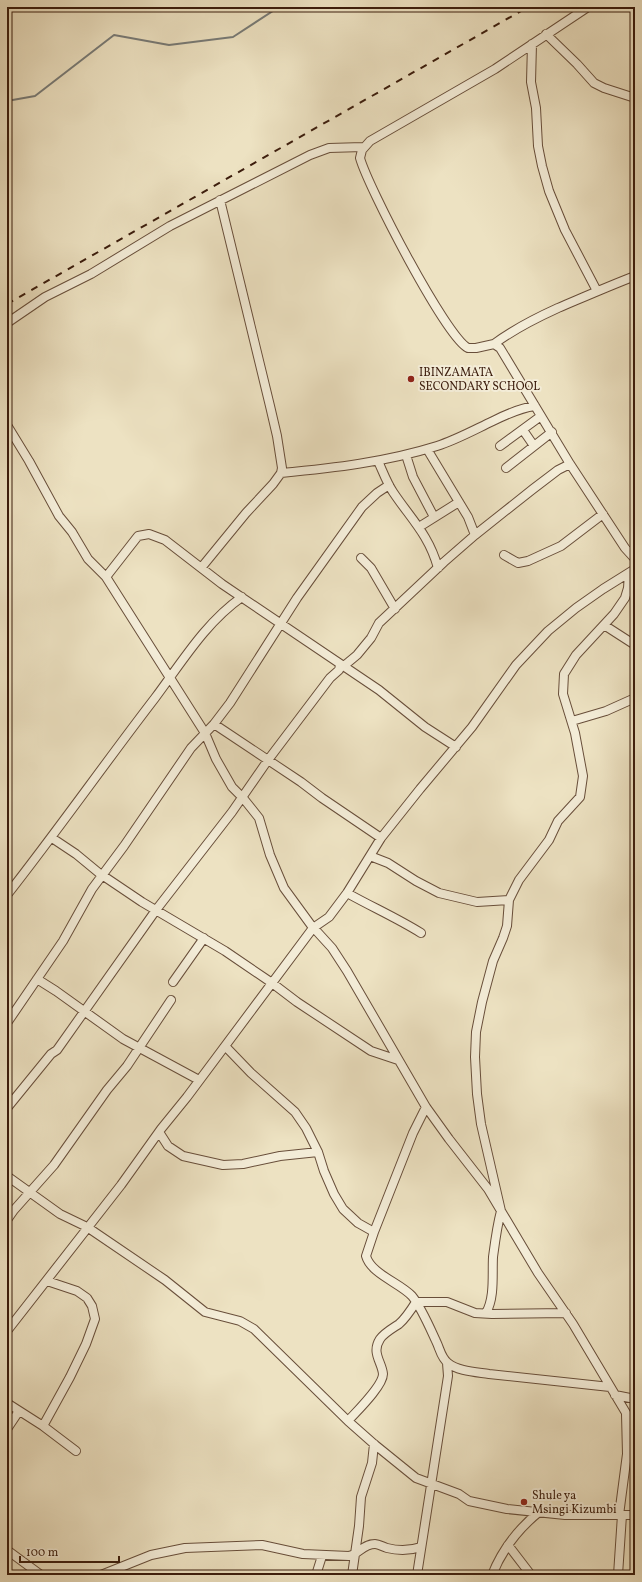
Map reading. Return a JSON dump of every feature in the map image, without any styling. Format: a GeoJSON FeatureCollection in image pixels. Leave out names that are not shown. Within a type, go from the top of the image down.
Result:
{"type":"FeatureCollection","features":[{"type":"Feature","properties":{"kind":"street"},"geometry":{"type":"LineString","coordinates":[[588,7],[495,69],[376,137],[364,147],[360,156],[364,169],[394,232],[447,324],[462,344],[468,348],[476,348],[494,344],[524,324],[597,291],[635,276]]}},
{"type":"Feature","properties":{"kind":"street"},"geometry":{"type":"LineString","coordinates":[[546,34],[594,83],[604,88],[635,98]]}},
{"type":"Feature","properties":{"kind":"street"},"geometry":{"type":"LineString","coordinates":[[532,44],[531,82],[536,108],[538,146],[542,166],[549,191],[565,230],[597,291]]}},
{"type":"Feature","properties":{"kind":"street"},"geometry":{"type":"LineString","coordinates":[[7,323],[45,297],[91,274],[170,226],[320,150],[336,147],[364,147]]}},
{"type":"Feature","properties":{"kind":"street"},"geometry":{"type":"LineString","coordinates":[[201,568],[281,473],[281,458],[278,436],[220,200]]}},
{"type":"Feature","properties":{"kind":"street"},"geometry":{"type":"LineString","coordinates":[[635,206],[635,211]]}},
{"type":"Feature","properties":{"kind":"street"},"geometry":{"type":"LineString","coordinates":[[494,344],[500,348],[570,464],[625,548],[635,559]]}},
{"type":"Feature","properties":{"kind":"street"},"geometry":{"type":"LineString","coordinates":[[281,473],[378,462],[406,455],[458,438],[525,407],[536,406]]}},
{"type":"Feature","properties":{"kind":"street"},"geometry":{"type":"LineString","coordinates":[[500,446],[541,416]]}},
{"type":"Feature","properties":{"kind":"street"},"geometry":{"type":"LineString","coordinates":[[7,425],[29,461],[59,516],[72,532],[88,559],[106,577],[205,733],[216,759],[232,787],[259,818],[270,855],[284,888],[314,928],[328,943],[347,971],[426,1107],[502,1211],[538,1273],[566,1313],[635,1428]]}},
{"type":"Feature","properties":{"kind":"street"},"geometry":{"type":"LineString","coordinates":[[523,430],[534,446]]}},
{"type":"Feature","properties":{"kind":"street"},"geometry":{"type":"LineString","coordinates":[[506,468],[552,432]]}},
{"type":"Feature","properties":{"kind":"street"},"geometry":{"type":"LineString","coordinates":[[427,449],[459,502],[475,535]]}},
{"type":"Feature","properties":{"kind":"street"},"geometry":{"type":"LineString","coordinates":[[406,455],[413,477],[434,517]]}},
{"type":"Feature","properties":{"kind":"street"},"geometry":{"type":"LineString","coordinates":[[378,462],[389,486],[419,527],[431,548],[438,568]]}},
{"type":"Feature","properties":{"kind":"street"},"geometry":{"type":"LineString","coordinates":[[340,665],[345,665],[357,655],[371,638],[379,623],[395,610],[438,568],[475,535],[544,480],[570,464]]}},
{"type":"Feature","properties":{"kind":"street"},"geometry":{"type":"LineString","coordinates":[[7,1023],[63,941],[92,889],[103,876],[191,748],[214,724],[230,702],[296,598],[362,507],[377,493],[389,486]]}},
{"type":"Feature","properties":{"kind":"street"},"geometry":{"type":"LineString","coordinates":[[419,527],[459,502]]}},
{"type":"Feature","properties":{"kind":"street"},"geometry":{"type":"LineString","coordinates":[[504,555],[518,563],[528,561],[562,546],[603,514]]}},
{"type":"Feature","properties":{"kind":"street"},"geometry":{"type":"LineString","coordinates":[[106,577],[138,536],[148,534],[165,540],[222,584],[379,690],[426,727],[456,747]]}},
{"type":"Feature","properties":{"kind":"street"},"geometry":{"type":"LineString","coordinates":[[360,558],[371,568],[395,610]]}},
{"type":"Feature","properties":{"kind":"street"},"geometry":{"type":"LineString","coordinates":[[486,1313],[490,1306],[493,1257],[498,1222],[502,1211],[481,1124],[475,1057],[476,1032],[493,961],[505,932],[509,900],[518,880],[549,840],[558,821],[580,797],[583,776],[572,721],[563,694],[564,674],[576,655],[614,614],[625,598],[632,571]]}},
{"type":"Feature","properties":{"kind":"street"},"geometry":{"type":"LineString","coordinates":[[7,1332],[314,928],[329,917],[347,893],[381,838],[420,788],[456,747],[516,665],[548,631],[603,589],[632,571]]}},
{"type":"Feature","properties":{"kind":"street"},"geometry":{"type":"LineString","coordinates":[[7,895],[52,838],[187,654],[213,622],[225,610],[242,597]]}},
{"type":"Feature","properties":{"kind":"street"},"geometry":{"type":"LineString","coordinates":[[604,625],[635,644]]}},
{"type":"Feature","properties":{"kind":"street"},"geometry":{"type":"LineString","coordinates":[[7,1108],[51,1054],[56,1050],[85,1012],[156,910],[243,798],[268,760],[330,678],[339,670],[340,665]]}},
{"type":"Feature","properties":{"kind":"street"},"geometry":{"type":"LineString","coordinates":[[572,721],[606,711],[635,698]]}},
{"type":"Feature","properties":{"kind":"street"},"geometry":{"type":"LineString","coordinates":[[214,724],[229,732],[381,838]]}},
{"type":"Feature","properties":{"kind":"street"},"geometry":{"type":"LineString","coordinates":[[52,838],[76,854],[103,876],[156,910],[204,938],[371,1052],[398,1060]]}},
{"type":"Feature","properties":{"kind":"street"},"geometry":{"type":"LineString","coordinates":[[370,856],[388,863],[416,881],[439,893],[477,902],[509,900]]}},
{"type":"Feature","properties":{"kind":"street"},"geometry":{"type":"LineString","coordinates":[[347,893],[421,933]]}},
{"type":"Feature","properties":{"kind":"street"},"geometry":{"type":"LineString","coordinates":[[173,982],[204,938]]}},
{"type":"Feature","properties":{"kind":"street"},"geometry":{"type":"LineString","coordinates":[[37,979],[138,1048],[198,1080]]}},
{"type":"Feature","properties":{"kind":"street"},"geometry":{"type":"LineString","coordinates":[[7,1220],[29,1192],[54,1165],[107,1090],[127,1066],[171,1000]]}},
{"type":"Feature","properties":{"kind":"street"},"geometry":{"type":"LineString","coordinates":[[225,1046],[251,1073],[295,1112],[306,1128],[318,1152],[331,1188],[343,1209],[358,1223],[374,1232]]}},
{"type":"Feature","properties":{"kind":"street"},"geometry":{"type":"LineString","coordinates":[[426,1107],[413,1133],[374,1232],[366,1256],[367,1259],[376,1270],[404,1289],[416,1302],[443,1358],[447,1363],[457,1368],[489,1374],[610,1387]]}},
{"type":"Feature","properties":{"kind":"street"},"geometry":{"type":"LineString","coordinates":[[159,1132],[168,1146],[183,1156],[222,1165],[243,1164],[280,1156],[318,1152]]}},
{"type":"Feature","properties":{"kind":"street"},"geometry":{"type":"LineString","coordinates":[[7,1176],[60,1214],[87,1227],[165,1280],[205,1312],[221,1318],[240,1321],[254,1329],[348,1421],[416,1478],[459,1494],[469,1501],[507,1509],[565,1515],[635,1515]]}},
{"type":"Feature","properties":{"kind":"street"},"geometry":{"type":"LineString","coordinates":[[43,1426],[70,1377],[86,1344],[95,1319],[92,1306],[87,1298],[77,1291],[47,1281]]}},
{"type":"Feature","properties":{"kind":"street"},"geometry":{"type":"LineString","coordinates":[[416,1302],[447,1302],[466,1310],[486,1313],[566,1313]]}},
{"type":"Feature","properties":{"kind":"street"},"geometry":{"type":"LineString","coordinates":[[348,1421],[366,1402],[382,1379],[383,1374],[377,1357],[377,1346],[380,1339],[406,1318],[416,1302]]}},
{"type":"Feature","properties":{"kind":"street"},"geometry":{"type":"LineString","coordinates":[[417,1575],[448,1376],[447,1363]]}},
{"type":"Feature","properties":{"kind":"street"},"geometry":{"type":"LineString","coordinates":[[614,1395],[635,1399]]}},
{"type":"Feature","properties":{"kind":"street"},"geometry":{"type":"LineString","coordinates":[[7,1403],[43,1426],[76,1451]]}},
{"type":"Feature","properties":{"kind":"street"},"geometry":{"type":"LineString","coordinates":[[7,1429],[19,1411]]}},
{"type":"Feature","properties":{"kind":"street"},"geometry":{"type":"LineString","coordinates":[[618,1575],[620,1515],[627,1454],[626,1413]]}},
{"type":"Feature","properties":{"kind":"street"},"geometry":{"type":"LineString","coordinates":[[352,1575],[361,1511],[361,1497],[372,1462],[374,1444]]}},
{"type":"Feature","properties":{"kind":"street"},"geometry":{"type":"LineString","coordinates":[[492,1575],[517,1531],[539,1512]]}},
{"type":"Feature","properties":{"kind":"street"},"geometry":{"type":"LineString","coordinates":[[101,1575],[151,1555],[185,1548],[262,1545],[303,1554],[322,1556],[355,1555],[365,1546],[376,1544],[398,1551],[412,1550],[421,1547]]}},
{"type":"Feature","properties":{"kind":"street"},"geometry":{"type":"LineString","coordinates":[[508,1545],[531,1575]]}},
{"type":"Feature","properties":{"kind":"street"},"geometry":{"type":"LineString","coordinates":[[7,1550],[41,1575]]}},
{"type":"Feature","properties":{"kind":"street"},"geometry":{"type":"LineString","coordinates":[[316,1575],[322,1556]]}},
{"type":"Feature","properties":{"kind":"waterway"},"geometry":{"type":"LineString","coordinates":[[7,101],[35,96],[114,35],[169,45],[233,37],[279,7]]}},
{"type":"Feature","properties":{"kind":"railway"},"geometry":{"type":"LineString","coordinates":[[7,304],[528,7]]}},
{"type":"Feature","properties":{"kind":"place","name":"IBINZAMATA SECONDARY SCHOOL"},"geometry":{"type":"Point","coordinates":[411,379]}},
{"type":"Feature","properties":{"kind":"place","name":"Shule ya Msingi Kizumbi"},"geometry":{"type":"Point","coordinates":[524,1502]}}]}
